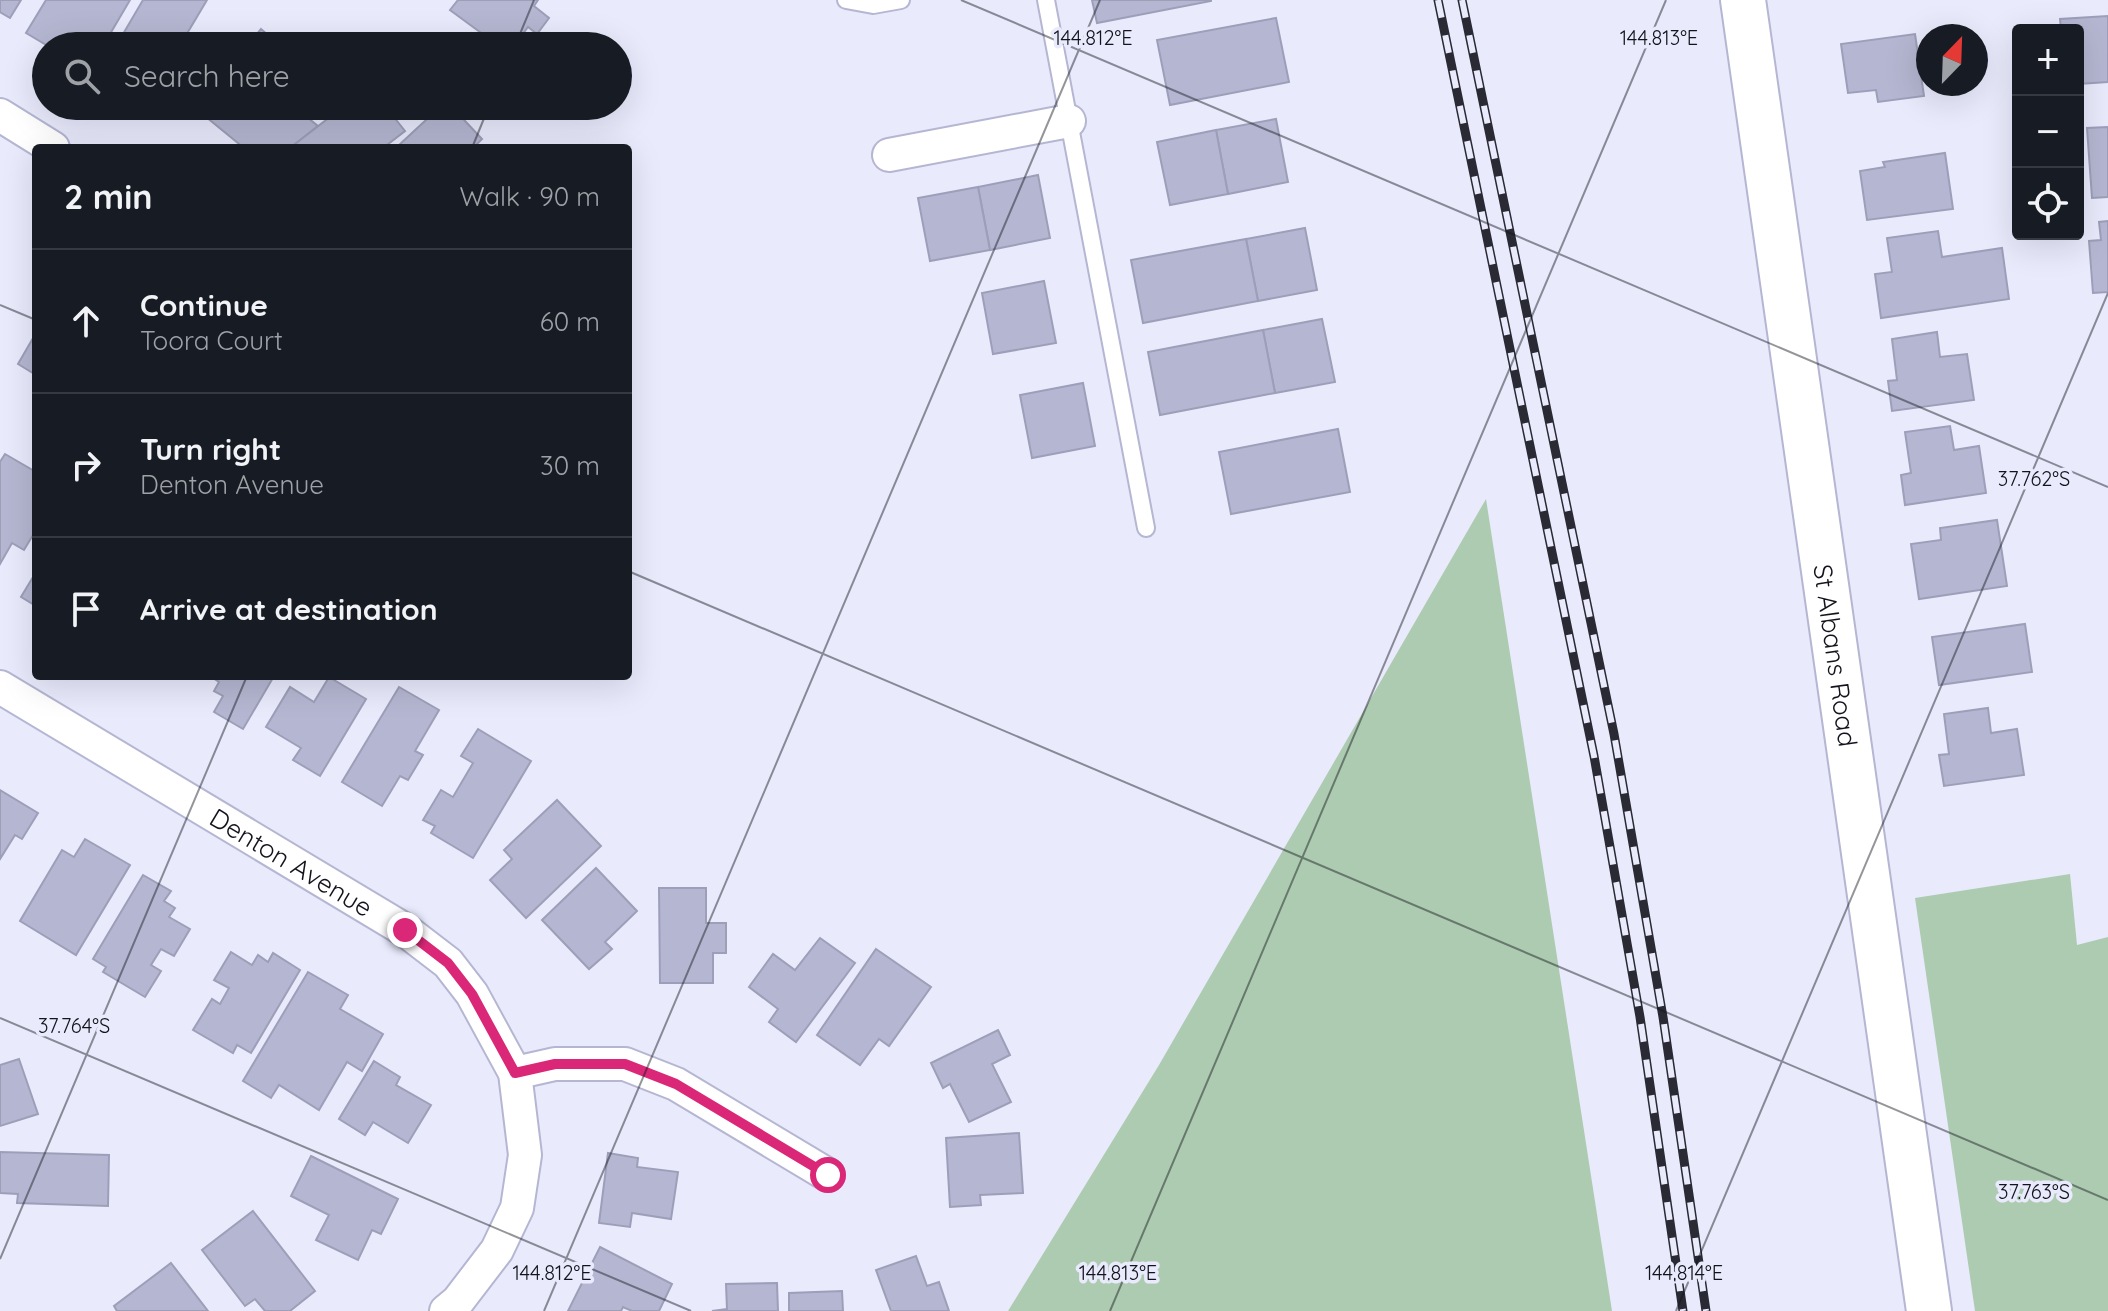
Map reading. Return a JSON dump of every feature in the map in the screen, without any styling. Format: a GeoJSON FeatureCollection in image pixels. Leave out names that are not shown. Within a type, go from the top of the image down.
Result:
{"type":"FeatureCollection","features":[{"type":"Feature","properties":{"kind":"main road","name":"St Albans Road"},"geometry":{"type":"LineString","coordinates":[[1743,0],[1929,1311]]}},
{"type":"Feature","properties":{"kind":"street"},"geometry":{"type":"LineString","coordinates":[[0,115],[47,144]]}},
{"type":"Feature","properties":{"kind":"street"},"geometry":{"type":"LineString","coordinates":[[889,155],[1069,121]]}},
{"type":"Feature","properties":{"kind":"street","name":"Denton Avenue"},"geometry":{"type":"LineString","coordinates":[[0,687],[405,930],[448,963],[472,994],[515,1073],[525,1155],[517,1208],[497,1250],[458,1301],[446,1311]]}},
{"type":"Feature","properties":{"kind":"street"},"geometry":{"type":"LineString","coordinates":[[515,1073],[555,1064],[625,1064],[676,1084],[828,1175]]}},
{"type":"Feature","properties":{"kind":"lane"},"geometry":{"type":"LineString","coordinates":[[846,0],[873,5],[901,0]]}},
{"type":"Feature","properties":{"kind":"lane"},"geometry":{"type":"LineString","coordinates":[[1046,0],[1146,528]]}},
{"type":"Feature","properties":{"kind":"green space"},"geometry":{"type":"Polygon","coordinates":[[[1486,499],[1612,1311],[1008,1311],[1159,1065],[1486,499]]]}},
{"type":"Feature","properties":{"kind":"green space"},"geometry":{"type":"Polygon","coordinates":[[[2070,874],[2077,945],[2108,937],[2108,1311],[1975,1311],[1915,898],[2070,874]]]}},
{"type":"Feature","properties":{"kind":"building"},"geometry":{"type":"Polygon","coordinates":[[[0,0],[21,0],[10,18],[0,12],[0,0]]]}},
{"type":"Feature","properties":{"kind":"building"},"geometry":{"type":"Polygon","coordinates":[[[46,0],[130,0],[111,32],[32,32],[32,37],[26,33],[46,0]]]}},
{"type":"Feature","properties":{"kind":"building"},"geometry":{"type":"Polygon","coordinates":[[[143,0],[207,0],[188,32],[124,32],[143,0]]]}},
{"type":"Feature","properties":{"kind":"building"},"geometry":{"type":"Polygon","coordinates":[[[458,0],[538,0],[534,6],[549,18],[538,32],[528,27],[524,32],[480,32],[450,10],[458,0]]]}},
{"type":"Feature","properties":{"kind":"building"},"geometry":{"type":"Polygon","coordinates":[[[1092,0],[1211,0],[1211,1],[1097,23],[1092,0]]]}},
{"type":"Feature","properties":{"kind":"building"},"geometry":{"type":"Polygon","coordinates":[[[2108,16],[2108,82],[2084,84],[2084,24],[2060,24],[2060,19],[2108,16]]]}},
{"type":"Feature","properties":{"kind":"building"},"geometry":{"type":"Polygon","coordinates":[[[1276,18],[1289,82],[1170,105],[1157,40],[1276,18]]]}},
{"type":"Feature","properties":{"kind":"building"},"geometry":{"type":"Polygon","coordinates":[[[1915,34],[1916,96],[1924,96],[1878,102],[1876,90],[1848,93],[1841,44],[1915,34]]]}},
{"type":"Feature","properties":{"kind":"building"},"geometry":{"type":"Polygon","coordinates":[[[1276,119],[1288,182],[1228,194],[1216,130],[1276,119]]]}},
{"type":"Feature","properties":{"kind":"building"},"geometry":{"type":"Polygon","coordinates":[[[210,120],[310,120],[318,126],[295,144],[239,144],[210,120]]]}},
{"type":"Feature","properties":{"kind":"building"},"geometry":{"type":"Polygon","coordinates":[[[326,120],[396,120],[405,131],[388,144],[295,144],[326,120]]]}},
{"type":"Feature","properties":{"kind":"building"},"geometry":{"type":"Polygon","coordinates":[[[426,120],[464,120],[482,139],[477,144],[400,144],[426,120]]]}},
{"type":"Feature","properties":{"kind":"building"},"geometry":{"type":"Polygon","coordinates":[[[2108,127],[2108,197],[2092,198],[2087,128],[2108,127]]]}},
{"type":"Feature","properties":{"kind":"building"},"geometry":{"type":"Polygon","coordinates":[[[1216,130],[1228,194],[1170,205],[1157,142],[1216,130]]]}},
{"type":"Feature","properties":{"kind":"building"},"geometry":{"type":"Polygon","coordinates":[[[1945,153],[1953,209],[1867,220],[1860,171],[1885,167],[1883,162],[1945,153]]]}},
{"type":"Feature","properties":{"kind":"building"},"geometry":{"type":"Polygon","coordinates":[[[1038,175],[1050,238],[990,250],[978,187],[1038,175]]]}},
{"type":"Feature","properties":{"kind":"building"},"geometry":{"type":"Polygon","coordinates":[[[978,187],[990,250],[930,261],[918,198],[978,187]]]}},
{"type":"Feature","properties":{"kind":"building"},"geometry":{"type":"Polygon","coordinates":[[[2108,221],[2108,292],[2093,293],[2089,241],[2101,240],[2099,222],[2108,221]]]}},
{"type":"Feature","properties":{"kind":"building"},"geometry":{"type":"Polygon","coordinates":[[[1305,228],[1317,290],[1258,301],[1246,239],[1305,228]]]}},
{"type":"Feature","properties":{"kind":"building"},"geometry":{"type":"Polygon","coordinates":[[[1938,231],[1942,257],[2002,248],[2009,299],[1881,318],[1875,274],[1892,272],[1887,238],[1938,231]]]}},
{"type":"Feature","properties":{"kind":"building"},"geometry":{"type":"Polygon","coordinates":[[[1246,239],[1258,301],[1143,323],[1131,260],[1246,239]]]}},
{"type":"Feature","properties":{"kind":"building"},"geometry":{"type":"Polygon","coordinates":[[[1044,281],[1056,343],[993,354],[982,293],[1044,281]]]}},
{"type":"Feature","properties":{"kind":"building"},"geometry":{"type":"Polygon","coordinates":[[[1322,319],[1335,382],[1275,393],[1263,330],[1322,319]]]}},
{"type":"Feature","properties":{"kind":"building"},"geometry":{"type":"Polygon","coordinates":[[[1263,330],[1275,393],[1160,415],[1148,352],[1263,330]]]}},
{"type":"Feature","properties":{"kind":"building"},"geometry":{"type":"Polygon","coordinates":[[[1937,332],[1940,357],[1967,354],[1974,400],[1892,411],[1888,381],[1897,380],[1892,339],[1937,332]]]}},
{"type":"Feature","properties":{"kind":"building"},"geometry":{"type":"Polygon","coordinates":[[[32,340],[32,373],[18,364],[32,340]]]}},
{"type":"Feature","properties":{"kind":"building"},"geometry":{"type":"Polygon","coordinates":[[[1083,383],[1095,446],[1032,458],[1020,395],[1083,383]]]}},
{"type":"Feature","properties":{"kind":"building"},"geometry":{"type":"Polygon","coordinates":[[[1950,426],[1954,450],[1979,446],[1986,493],[1905,505],[1901,475],[1911,473],[1905,432],[1950,426]]]}},
{"type":"Feature","properties":{"kind":"building"},"geometry":{"type":"Polygon","coordinates":[[[1338,429],[1350,492],[1231,514],[1219,452],[1338,429]]]}},
{"type":"Feature","properties":{"kind":"building"},"geometry":{"type":"Polygon","coordinates":[[[5,454],[32,470],[32,537],[24,550],[12,543],[0,564],[0,462],[5,454]]]}},
{"type":"Feature","properties":{"kind":"building"},"geometry":{"type":"Polygon","coordinates":[[[1997,520],[2007,586],[1919,599],[1911,544],[1941,540],[1940,528],[1997,520]]]}},
{"type":"Feature","properties":{"kind":"building"},"geometry":{"type":"Polygon","coordinates":[[[32,579],[32,604],[21,597],[32,579]]]}},
{"type":"Feature","properties":{"kind":"building"},"geometry":{"type":"Polygon","coordinates":[[[2025,624],[2032,672],[1939,685],[1932,637],[2025,624]]]}},
{"type":"Feature","properties":{"kind":"building"},"geometry":{"type":"Polygon","coordinates":[[[216,680],[272,680],[243,729],[214,712],[223,696],[214,691],[219,682],[216,680]]]}},
{"type":"Feature","properties":{"kind":"building"},"geometry":{"type":"Polygon","coordinates":[[[327,680],[334,680],[366,699],[320,776],[293,760],[301,748],[266,727],[290,687],[314,702],[327,680]]]}},
{"type":"Feature","properties":{"kind":"building"},"geometry":{"type":"Polygon","coordinates":[[[399,687],[439,710],[415,751],[423,755],[408,780],[400,776],[382,806],[342,782],[399,687]]]}},
{"type":"Feature","properties":{"kind":"building"},"geometry":{"type":"Polygon","coordinates":[[[1988,708],[1991,733],[2017,729],[2024,775],[1944,786],[1939,755],[1949,754],[1944,714],[1988,708]]]}},
{"type":"Feature","properties":{"kind":"building"},"geometry":{"type":"Polygon","coordinates":[[[478,729],[531,761],[473,858],[431,833],[435,826],[423,820],[441,790],[453,797],[473,763],[461,756],[478,729]]]}},
{"type":"Feature","properties":{"kind":"building"},"geometry":{"type":"Polygon","coordinates":[[[0,790],[38,813],[22,839],[15,835],[0,859],[0,790]]]}},
{"type":"Feature","properties":{"kind":"building"},"geometry":{"type":"Polygon","coordinates":[[[557,800],[601,846],[526,918],[490,880],[512,859],[504,850],[557,800]]]}},
{"type":"Feature","properties":{"kind":"building"},"geometry":{"type":"Polygon","coordinates":[[[85,839],[130,865],[76,955],[20,921],[62,850],[74,857],[85,839]]]}},
{"type":"Feature","properties":{"kind":"building"},"geometry":{"type":"Polygon","coordinates":[[[596,868],[637,911],[605,942],[612,949],[589,969],[542,920],[596,868]]]}},
{"type":"Feature","properties":{"kind":"building"},"geometry":{"type":"Polygon","coordinates":[[[143,875],[171,891],[164,901],[175,908],[169,917],[190,929],[174,956],[161,949],[151,965],[161,971],[145,997],[103,972],[106,967],[93,959],[143,875]]]}},
{"type":"Feature","properties":{"kind":"building"},"geometry":{"type":"Polygon","coordinates":[[[659,888],[706,888],[706,923],[726,923],[726,953],[713,953],[713,983],[660,983],[659,888]]]}},
{"type":"Feature","properties":{"kind":"building"},"geometry":{"type":"Polygon","coordinates":[[[820,938],[855,963],[796,1042],[769,1022],[778,1009],[749,987],[773,954],[795,970],[820,938]]]}},
{"type":"Feature","properties":{"kind":"building"},"geometry":{"type":"Polygon","coordinates":[[[876,949],[931,987],[889,1046],[879,1039],[860,1065],[817,1035],[876,949]]]}},
{"type":"Feature","properties":{"kind":"building"},"geometry":{"type":"Polygon","coordinates":[[[231,952],[252,965],[258,955],[268,962],[273,953],[300,970],[251,1053],[237,1045],[233,1053],[193,1030],[212,999],[220,1004],[229,988],[214,980],[231,952]]]}},
{"type":"Feature","properties":{"kind":"building"},"geometry":{"type":"Polygon","coordinates":[[[308,972],[348,995],[340,1009],[383,1034],[362,1071],[347,1062],[319,1110],[279,1085],[271,1098],[243,1081],[308,972]]]}},
{"type":"Feature","properties":{"kind":"building"},"geometry":{"type":"Polygon","coordinates":[[[998,1030],[1010,1055],[992,1064],[1011,1102],[969,1122],[950,1084],[943,1088],[931,1063],[998,1030]]]}},
{"type":"Feature","properties":{"kind":"building"},"geometry":{"type":"Polygon","coordinates":[[[19,1059],[38,1114],[0,1126],[0,1065],[19,1059]]]}},
{"type":"Feature","properties":{"kind":"building"},"geometry":{"type":"Polygon","coordinates":[[[374,1061],[400,1077],[396,1085],[431,1105],[408,1143],[373,1122],[365,1135],[339,1119],[374,1061]]]}},
{"type":"Feature","properties":{"kind":"building"},"geometry":{"type":"Polygon","coordinates":[[[1019,1133],[1023,1193],[980,1195],[981,1205],[950,1207],[946,1138],[1019,1133]]]}},
{"type":"Feature","properties":{"kind":"building"},"geometry":{"type":"Polygon","coordinates":[[[0,1152],[109,1155],[108,1206],[17,1203],[18,1194],[0,1193],[0,1152]]]}},
{"type":"Feature","properties":{"kind":"building"},"geometry":{"type":"Polygon","coordinates":[[[608,1153],[638,1158],[637,1167],[678,1172],[671,1219],[632,1213],[630,1227],[599,1223],[608,1153]]]}},
{"type":"Feature","properties":{"kind":"building"},"geometry":{"type":"Polygon","coordinates":[[[311,1156],[398,1199],[381,1234],[372,1230],[358,1260],[316,1240],[329,1215],[291,1196],[311,1156]]]}},
{"type":"Feature","properties":{"kind":"building"},"geometry":{"type":"Polygon","coordinates":[[[253,1211],[315,1291],[290,1311],[265,1311],[255,1299],[245,1306],[202,1250],[253,1211]]]}},
{"type":"Feature","properties":{"kind":"building"},"geometry":{"type":"Polygon","coordinates":[[[600,1247],[672,1284],[659,1311],[632,1311],[623,1307],[621,1311],[568,1311],[600,1247]]]}},
{"type":"Feature","properties":{"kind":"building"},"geometry":{"type":"Polygon","coordinates":[[[916,1256],[927,1286],[939,1282],[949,1311],[891,1311],[876,1270],[916,1256]]]}},
{"type":"Feature","properties":{"kind":"building"},"geometry":{"type":"Polygon","coordinates":[[[171,1263],[208,1311],[117,1311],[114,1306],[171,1263]]]}},
{"type":"Feature","properties":{"kind":"building"},"geometry":{"type":"Polygon","coordinates":[[[777,1283],[778,1311],[712,1311],[727,1309],[726,1284],[777,1283]]]}},
{"type":"Feature","properties":{"kind":"building"},"geometry":{"type":"Polygon","coordinates":[[[842,1291],[843,1311],[789,1311],[789,1293],[842,1291]]]}},
{"type":"Feature","properties":{"kind":"railway"},"geometry":{"type":"LineString","coordinates":[[1438,0],[1594,756],[1640,1017],[1683,1311]]}},
{"type":"Feature","properties":{"kind":"railway"},"geometry":{"type":"LineString","coordinates":[[1462,0],[1614,734],[1663,1017],[1706,1311]]}},
{"type":"Feature","properties":{"kind":"route"},"geometry":{"type":"LineString","coordinates":[[405,930],[448,963],[472,994],[515,1073],[555,1064],[625,1064],[676,1084],[828,1175]]}}]}
